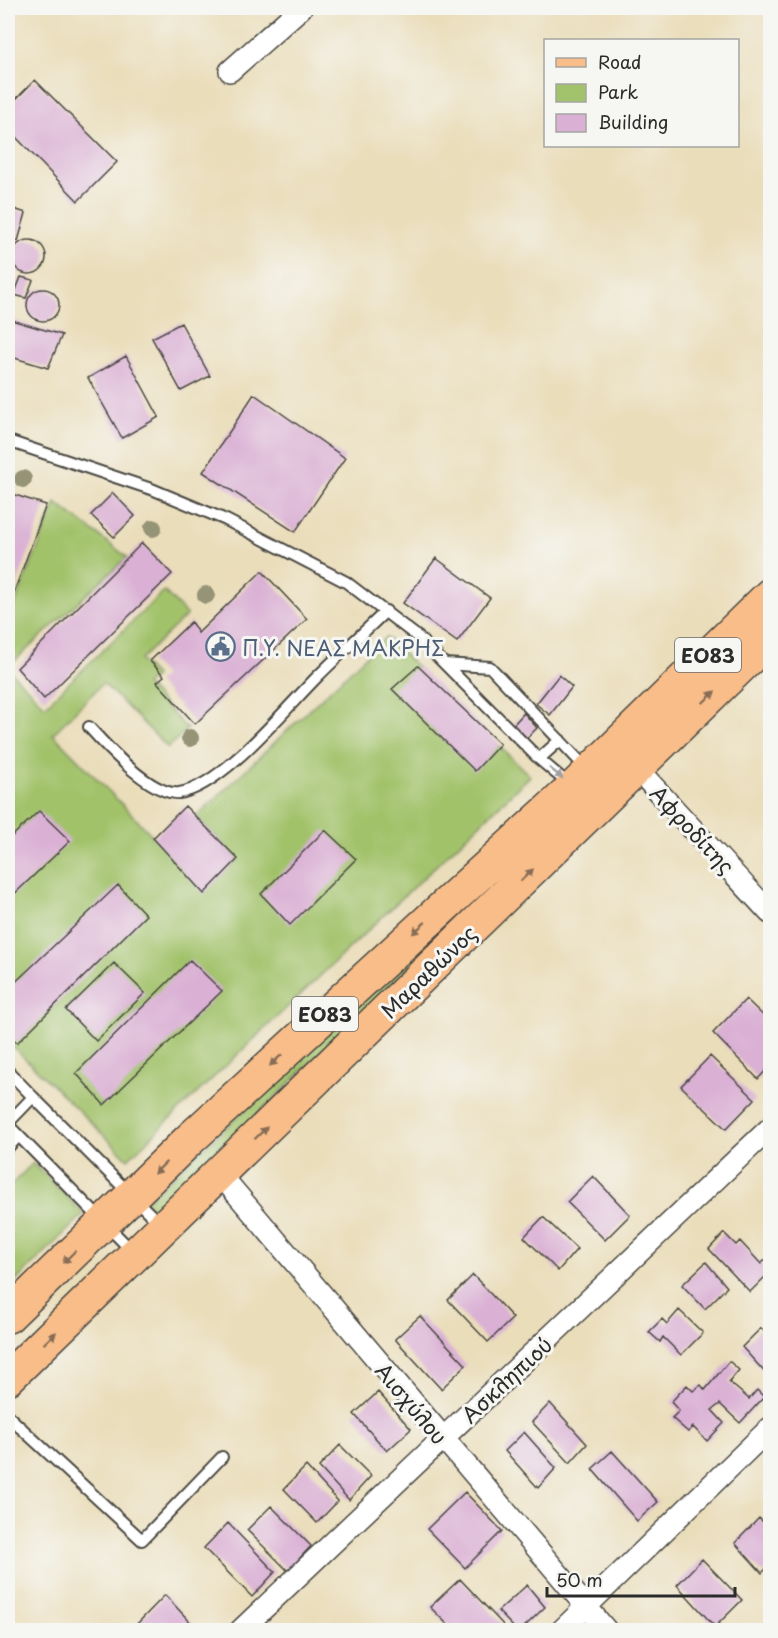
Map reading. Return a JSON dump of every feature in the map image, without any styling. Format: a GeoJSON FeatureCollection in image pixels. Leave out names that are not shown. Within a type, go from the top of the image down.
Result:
{"type":"FeatureCollection","features":[{"type":"Feature","properties":{"kind":"main road","name":"Μαραθώνος"},"geometry":{"type":"LineString","coordinates":[[8,1378],[219,1173],[626,756],[771,595]]}},
{"type":"Feature","properties":{"kind":"main road","name":"Μαραθώνος"},"geometry":{"type":"LineString","coordinates":[[626,756],[771,638]]}},
{"type":"Feature","properties":{"kind":"main road","name":"Μαραθώνος"},"geometry":{"type":"LineString","coordinates":[[8,1316],[123,1186],[592,790]]}},
{"type":"Feature","properties":{"kind":"street"},"geometry":{"type":"LineString","coordinates":[[230,71],[301,8]]}},
{"type":"Feature","properties":{"kind":"street","name":"Αφροδίτης"},"geometry":{"type":"LineString","coordinates":[[626,756],[771,913]]}},
{"type":"Feature","properties":{"kind":"street","name":"Ασκληπιού"},"geometry":{"type":"LineString","coordinates":[[241,1630],[771,1128]]}},
{"type":"Feature","properties":{"kind":"street","name":"Αισχύλου"},"geometry":{"type":"LineString","coordinates":[[219,1173],[606,1630]]}},
{"type":"Feature","properties":{"kind":"street"},"geometry":{"type":"LineString","coordinates":[[562,1630],[771,1428]]}},
{"type":"Feature","properties":{"kind":"lane"},"geometry":{"type":"LineString","coordinates":[[8,441],[143,486],[226,520],[346,582],[386,610],[445,664],[539,759],[592,790]]}},
{"type":"Feature","properties":{"kind":"lane"},"geometry":{"type":"LineString","coordinates":[[89,727],[117,758],[154,785],[178,793],[207,783],[247,748],[386,610]]}},
{"type":"Feature","properties":{"kind":"lane"},"geometry":{"type":"LineString","coordinates":[[445,664],[490,667],[560,740],[592,790]]}},
{"type":"Feature","properties":{"kind":"lane"},"geometry":{"type":"LineString","coordinates":[[539,759],[560,740]]}},
{"type":"Feature","properties":{"kind":"lane"},"geometry":{"type":"LineString","coordinates":[[8,1071],[163,1227]]}},
{"type":"Feature","properties":{"kind":"lane"},"geometry":{"type":"LineString","coordinates":[[33,1097],[8,1124],[135,1254]]}},
{"type":"Feature","properties":{"kind":"lane"},"geometry":{"type":"LineString","coordinates":[[8,1148],[19,1136]]}},
{"type":"Feature","properties":{"kind":"lane"},"geometry":{"type":"LineString","coordinates":[[8,1416],[142,1540],[222,1457]]}},
{"type":"Feature","properties":{"kind":"green space"},"geometry":{"type":"Polygon","coordinates":[[[56,503],[127,557],[8,667],[8,621],[56,503]]]}},
{"type":"Feature","properties":{"kind":"green space"},"geometry":{"type":"Polygon","coordinates":[[[164,591],[187,615],[140,660],[155,676],[146,685],[187,729],[168,748],[103,683],[53,734],[147,830],[204,893],[238,859],[196,817],[386,637],[530,776],[128,1159],[8,1042],[8,669],[45,706],[164,591]]]}},
{"type":"Feature","properties":{"kind":"green space"},"geometry":{"type":"Polygon","coordinates":[[[579,802],[161,1208],[152,1209],[145,1202],[579,802]]]}},
{"type":"Feature","properties":{"kind":"green space"},"geometry":{"type":"Polygon","coordinates":[[[33,1163],[84,1214],[13,1284],[8,1279],[8,1188],[33,1163]]]}},
{"type":"Feature","properties":{"kind":"green space"},"geometry":{"type":"Polygon","coordinates":[[[91,1255],[97,1260],[8,1345],[8,1335],[91,1255]]]}},
{"type":"Feature","properties":{"kind":"building"},"geometry":{"type":"Polygon","coordinates":[[[35,80],[117,162],[78,201],[8,129],[8,107],[35,80]]]}},
{"type":"Feature","properties":{"kind":"building"},"geometry":{"type":"Polygon","coordinates":[[[8,207],[26,213],[18,241],[8,238],[8,207]]]}},
{"type":"Feature","properties":{"kind":"building"},"geometry":{"type":"Polygon","coordinates":[[[29,240],[41,245],[46,257],[41,269],[29,274],[17,269],[12,257],[17,245],[29,240]]]}},
{"type":"Feature","properties":{"kind":"building"},"geometry":{"type":"Polygon","coordinates":[[[21,277],[33,280],[26,298],[14,295],[21,277]]]}},
{"type":"Feature","properties":{"kind":"building"},"geometry":{"type":"Polygon","coordinates":[[[43,289],[54,294],[59,305],[54,316],[43,321],[32,316],[27,305],[32,294],[43,289]]]}},
{"type":"Feature","properties":{"kind":"building"},"geometry":{"type":"Polygon","coordinates":[[[8,319],[62,335],[48,368],[8,356],[8,319]]]}},
{"type":"Feature","properties":{"kind":"building"},"geometry":{"type":"Polygon","coordinates":[[[181,323],[210,376],[181,391],[152,338],[181,323]]]}},
{"type":"Feature","properties":{"kind":"building"},"geometry":{"type":"Polygon","coordinates":[[[126,356],[159,417],[122,438],[88,378],[126,356]]]}},
{"type":"Feature","properties":{"kind":"building"},"geometry":{"type":"Polygon","coordinates":[[[254,394],[345,458],[295,532],[203,472],[254,394]]]}},
{"type":"Feature","properties":{"kind":"building"},"geometry":{"type":"Polygon","coordinates":[[[113,493],[135,516],[114,537],[91,515],[113,493]]]}},
{"type":"Feature","properties":{"kind":"building"},"geometry":{"type":"Polygon","coordinates":[[[12,494],[46,505],[8,609],[8,507],[12,494]]]}},
{"type":"Feature","properties":{"kind":"building"},"geometry":{"type":"Polygon","coordinates":[[[142,543],[172,574],[44,699],[17,668],[142,543]]]}},
{"type":"Feature","properties":{"kind":"building"},"geometry":{"type":"Polygon","coordinates":[[[436,558],[490,598],[457,642],[403,603],[436,558]]]}},
{"type":"Feature","properties":{"kind":"building","name":"Π.Υ. ΝΕΑΣ ΜΑΚΡΗΣ"},"geometry":{"type":"Polygon","coordinates":[[[262,571],[307,619],[195,724],[157,682],[164,676],[150,661],[191,622],[198,633],[262,571]]]}},
{"type":"Feature","properties":{"kind":"building"},"geometry":{"type":"Polygon","coordinates":[[[418,666],[500,744],[475,771],[392,689],[418,666]]]}},
{"type":"Feature","properties":{"kind":"building"},"geometry":{"type":"Polygon","coordinates":[[[559,675],[572,687],[550,715],[536,704],[559,675]]]}},
{"type":"Feature","properties":{"kind":"building"},"geometry":{"type":"Polygon","coordinates":[[[524,713],[537,728],[527,738],[513,725],[524,713]]]}},
{"type":"Feature","properties":{"kind":"building"},"geometry":{"type":"Polygon","coordinates":[[[185,806],[238,859],[204,894],[153,838],[185,806]]]}},
{"type":"Feature","properties":{"kind":"building"},"geometry":{"type":"Polygon","coordinates":[[[39,811],[70,841],[8,900],[8,840],[39,811]]]}},
{"type":"Feature","properties":{"kind":"building"},"geometry":{"type":"Polygon","coordinates":[[[325,830],[356,859],[290,925],[261,894],[325,830]]]}},
{"type":"Feature","properties":{"kind":"building"},"geometry":{"type":"Polygon","coordinates":[[[118,885],[146,915],[17,1043],[8,1034],[8,989],[118,885]]]}},
{"type":"Feature","properties":{"kind":"building"},"geometry":{"type":"Polygon","coordinates":[[[190,960],[222,991],[104,1105],[76,1073],[190,960]]]}},
{"type":"Feature","properties":{"kind":"building"},"geometry":{"type":"Polygon","coordinates":[[[114,963],[145,993],[96,1041],[66,1010],[114,963]]]}},
{"type":"Feature","properties":{"kind":"building"},"geometry":{"type":"Polygon","coordinates":[[[746,999],[770,1022],[770,1066],[758,1079],[713,1033],[746,999]]]}},
{"type":"Feature","properties":{"kind":"building"},"geometry":{"type":"Polygon","coordinates":[[[710,1056],[755,1099],[726,1129],[681,1086],[710,1056]]]}},
{"type":"Feature","properties":{"kind":"building"},"geometry":{"type":"Polygon","coordinates":[[[593,1176],[630,1215],[605,1240],[567,1202],[593,1176]]]}},
{"type":"Feature","properties":{"kind":"building"},"geometry":{"type":"Polygon","coordinates":[[[543,1217],[577,1249],[558,1271],[524,1237],[543,1217]]]}},
{"type":"Feature","properties":{"kind":"building"},"geometry":{"type":"Polygon","coordinates":[[[724,1233],[736,1245],[740,1241],[761,1264],[770,1255],[770,1272],[750,1292],[709,1249],[724,1233]]]}},
{"type":"Feature","properties":{"kind":"building"},"geometry":{"type":"Polygon","coordinates":[[[706,1262],[727,1287],[705,1309],[682,1285],[706,1262]]]}},
{"type":"Feature","properties":{"kind":"building"},"geometry":{"type":"Polygon","coordinates":[[[473,1275],[513,1318],[488,1342],[448,1300],[473,1275]]]}},
{"type":"Feature","properties":{"kind":"building"},"geometry":{"type":"Polygon","coordinates":[[[679,1310],[703,1333],[681,1355],[663,1337],[660,1342],[649,1332],[662,1319],[667,1324],[679,1310]]]}},
{"type":"Feature","properties":{"kind":"building"},"geometry":{"type":"Polygon","coordinates":[[[420,1316],[466,1365],[441,1389],[395,1339],[420,1316]]]}},
{"type":"Feature","properties":{"kind":"building"},"geometry":{"type":"Polygon","coordinates":[[[761,1328],[770,1337],[770,1378],[742,1347],[761,1328]]]}},
{"type":"Feature","properties":{"kind":"building"},"geometry":{"type":"Polygon","coordinates":[[[729,1361],[739,1370],[729,1382],[749,1399],[757,1390],[764,1397],[740,1423],[720,1404],[712,1410],[724,1423],[707,1441],[693,1427],[688,1432],[672,1418],[679,1411],[671,1402],[687,1385],[693,1391],[701,1385],[705,1390],[729,1361]]]}},
{"type":"Feature","properties":{"kind":"building"},"geometry":{"type":"Polygon","coordinates":[[[378,1392],[411,1429],[387,1451],[354,1414],[378,1392]]]}},
{"type":"Feature","properties":{"kind":"building"},"geometry":{"type":"Polygon","coordinates":[[[550,1403],[587,1444],[570,1463],[532,1422],[550,1403]]]}},
{"type":"Feature","properties":{"kind":"building"},"geometry":{"type":"Polygon","coordinates":[[[524,1432],[556,1468],[538,1488],[505,1451],[524,1432]]]}},
{"type":"Feature","properties":{"kind":"building"},"geometry":{"type":"Polygon","coordinates":[[[340,1445],[371,1476],[349,1500],[319,1467],[340,1445]]]}},
{"type":"Feature","properties":{"kind":"building"},"geometry":{"type":"Polygon","coordinates":[[[612,1451],[658,1502],[637,1521],[592,1469],[612,1451]]]}},
{"type":"Feature","properties":{"kind":"building"},"geometry":{"type":"Polygon","coordinates":[[[306,1466],[338,1501],[317,1523],[284,1489],[306,1466]]]}},
{"type":"Feature","properties":{"kind":"building"},"geometry":{"type":"Polygon","coordinates":[[[465,1492],[502,1531],[465,1568],[427,1529],[465,1492]]]}},
{"type":"Feature","properties":{"kind":"building"},"geometry":{"type":"Polygon","coordinates":[[[271,1506],[311,1546],[288,1571],[247,1530],[271,1506]]]}},
{"type":"Feature","properties":{"kind":"building"},"geometry":{"type":"Polygon","coordinates":[[[759,1518],[770,1529],[770,1565],[762,1573],[735,1543],[759,1518]]]}},
{"type":"Feature","properties":{"kind":"building"},"geometry":{"type":"Polygon","coordinates":[[[228,1523],[275,1572],[252,1597],[204,1548],[228,1523]]]}},
{"type":"Feature","properties":{"kind":"building"},"geometry":{"type":"Polygon","coordinates":[[[702,1559],[742,1600],[715,1627],[677,1585],[702,1559]]]}},
{"type":"Feature","properties":{"kind":"building"},"geometry":{"type":"Polygon","coordinates":[[[460,1579],[508,1630],[453,1630],[430,1607],[460,1579]]]}},
{"type":"Feature","properties":{"kind":"building"},"geometry":{"type":"Polygon","coordinates":[[[527,1585],[545,1607],[521,1630],[516,1630],[498,1611],[527,1585]]]}},
{"type":"Feature","properties":{"kind":"building"},"geometry":{"type":"Polygon","coordinates":[[[165,1595],[193,1625],[188,1630],[139,1630],[135,1626],[165,1595]]]}},
{"type":"Feature","properties":{"kind":"place","name":"Π.Υ. ΝΕΑΣ ΜΑΚΡΗΣ"},"geometry":{"type":"Point","coordinates":[221,647]}}]}
